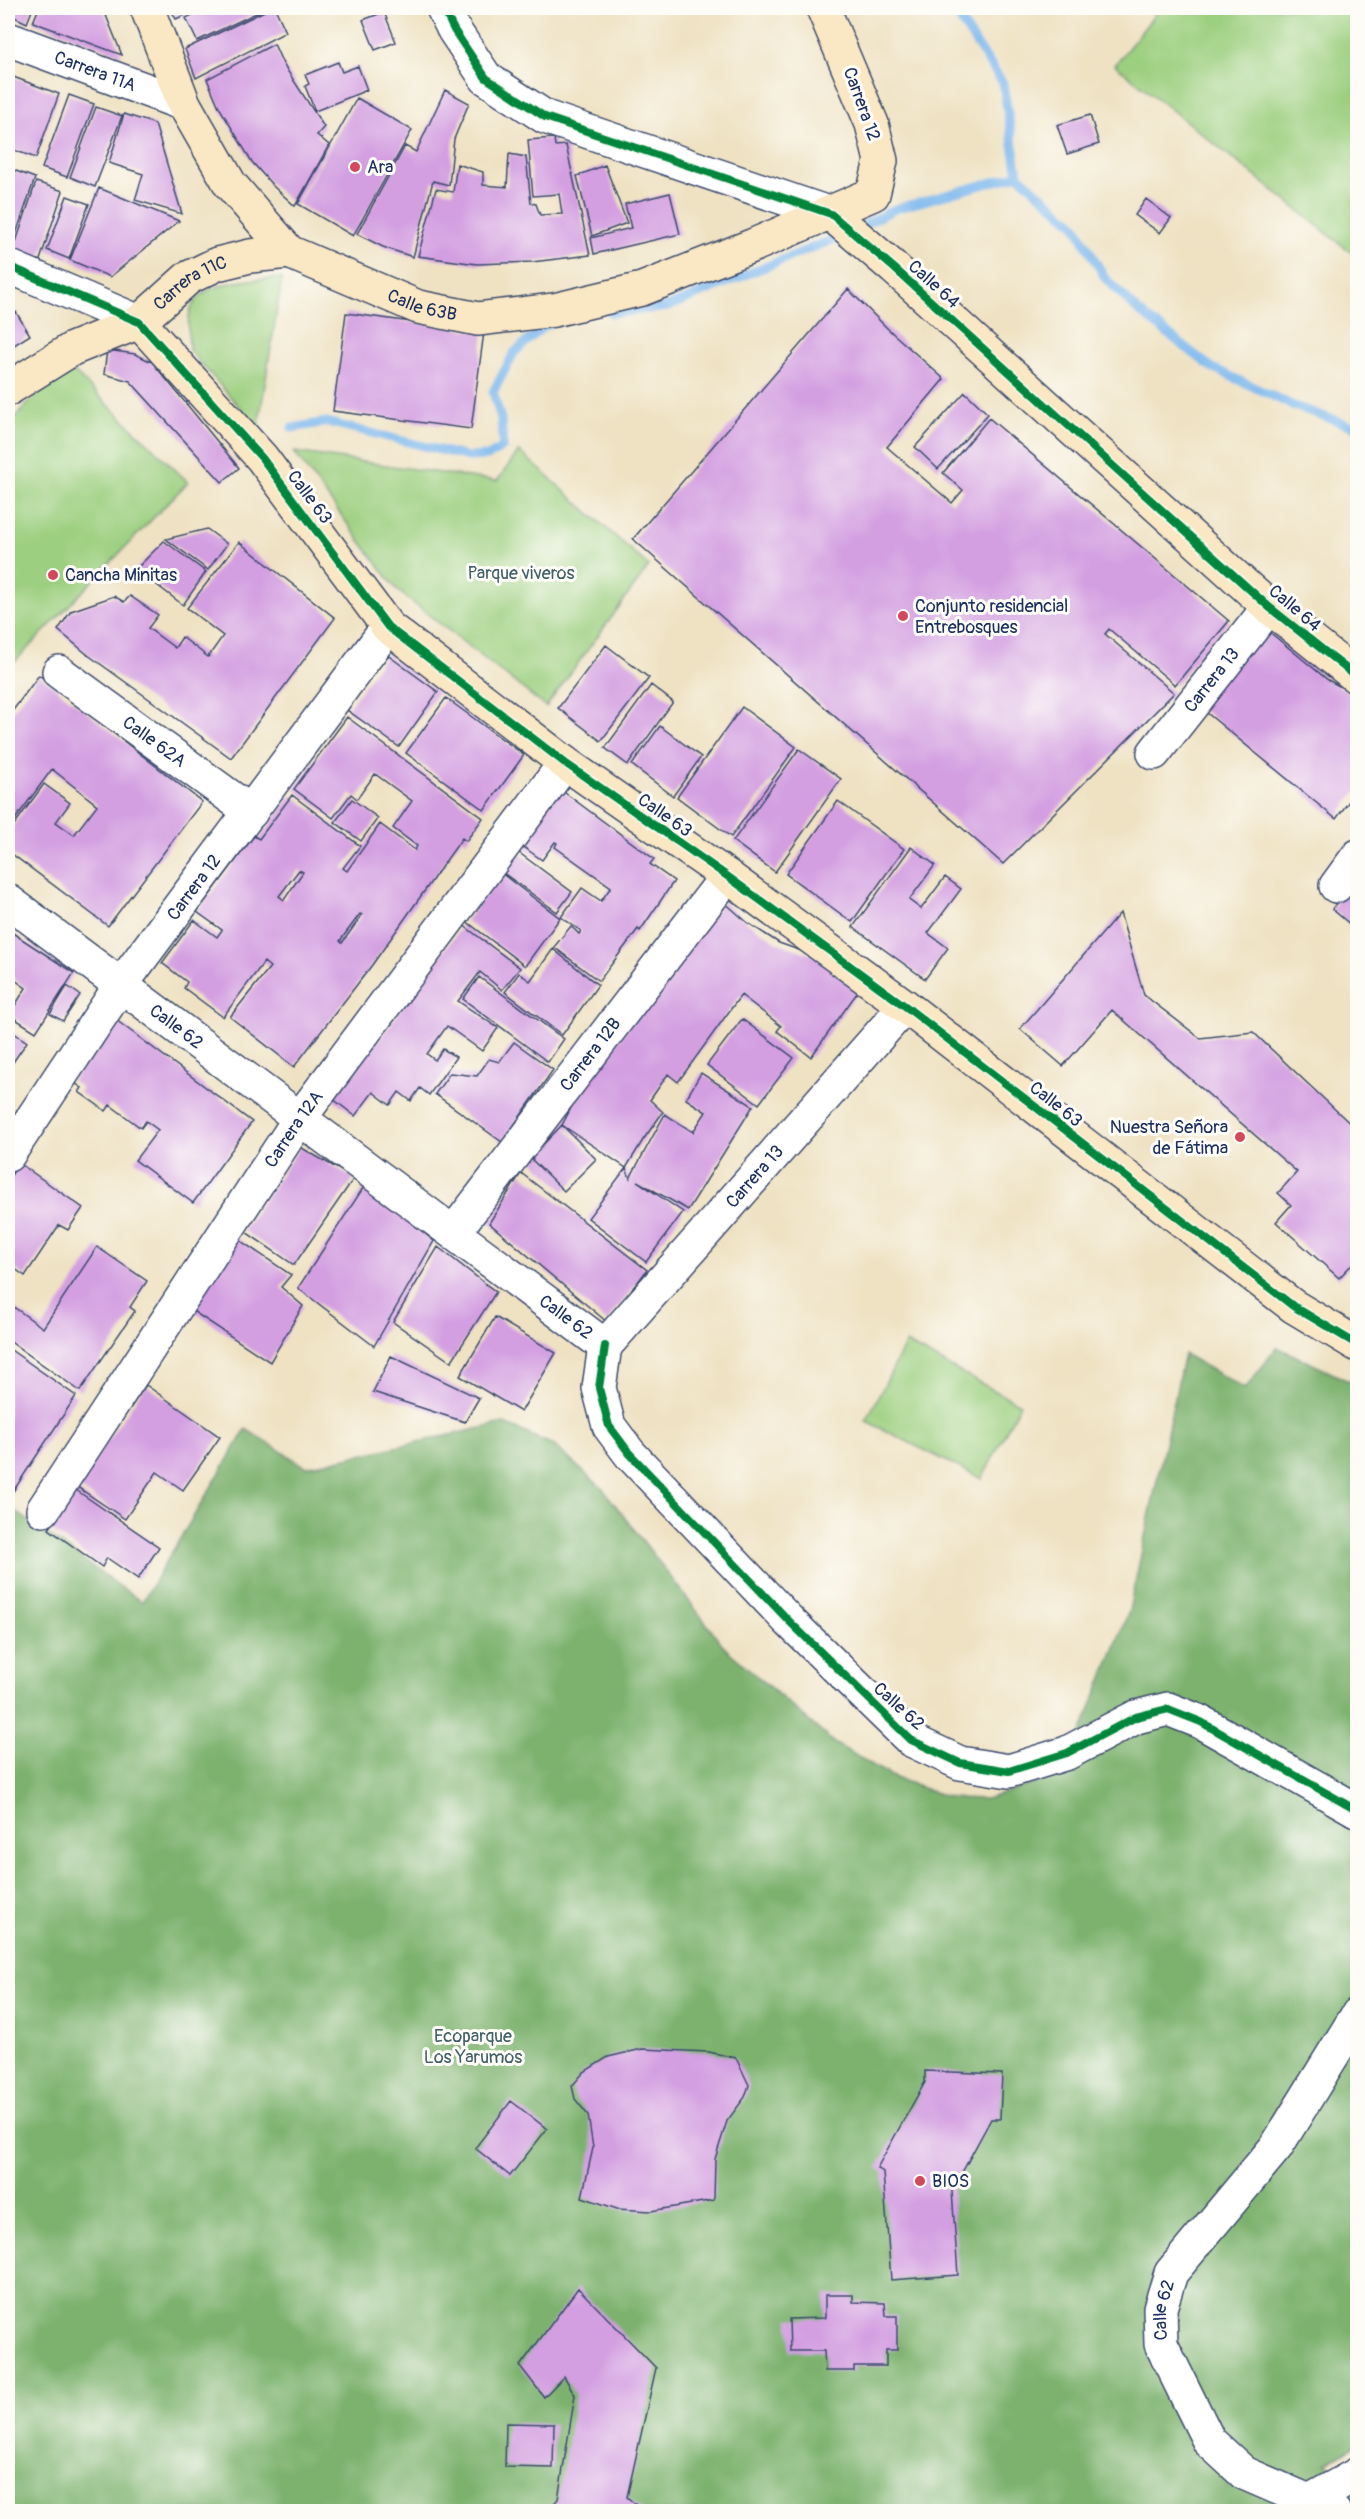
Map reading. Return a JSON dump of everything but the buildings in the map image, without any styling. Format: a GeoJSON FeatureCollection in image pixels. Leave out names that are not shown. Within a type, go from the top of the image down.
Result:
{"type":"FeatureCollection","features":[{"type":"Feature","properties":{"kind":"street","name":"Calle 63B"},"geometry":{"type":"LineString","coordinates":[[147,8],[184,104],[230,184],[290,252],[418,307],[478,319],[554,310],[642,289],[831,214]]}},
{"type":"Feature","properties":{"kind":"street","name":"Calle 64"},"geometry":{"type":"LineString","coordinates":[[443,8],[454,30],[486,78],[545,117],[831,214],[894,268],[1269,607],[1358,678]]}},
{"type":"Feature","properties":{"kind":"street","name":"Carrera 12"},"geometry":{"type":"LineString","coordinates":[[823,8],[872,124],[881,161],[873,194],[831,214]]}},
{"type":"Feature","properties":{"kind":"street","name":"Carrera 11A"},"geometry":{"type":"LineString","coordinates":[[8,39],[184,104]]}},
{"type":"Feature","properties":{"kind":"street","name":"Carrera 11C"},"geometry":{"type":"LineString","coordinates":[[8,389],[72,349],[139,322],[188,278],[217,264],[250,256],[290,252]]}},
{"type":"Feature","properties":{"kind":"street","name":"Calle 63"},"geometry":{"type":"LineString","coordinates":[[8,267],[139,322],[262,458],[388,627],[565,763],[727,876],[905,1006],[1293,1306],[1358,1345]]}},
{"type":"Feature","properties":{"kind":"street","name":"Carrera 13"},"geometry":{"type":"LineString","coordinates":[[1154,753],[1269,607]]}},
{"type":"Feature","properties":{"kind":"street","name":"Carrera 12"},"geometry":{"type":"LineString","coordinates":[[8,1155],[121,985],[388,627]]}},
{"type":"Feature","properties":{"kind":"street","name":"Calle 62A"},"geometry":{"type":"LineString","coordinates":[[59,672],[251,812]]}},
{"type":"Feature","properties":{"kind":"street","name":"Carrera 12A"},"geometry":{"type":"LineString","coordinates":[[43,1510],[300,1118],[565,763]]}},
{"type":"Feature","properties":{"kind":"street"},"geometry":{"type":"LineString","coordinates":[[1335,886],[1358,856]]}},
{"type":"Feature","properties":{"kind":"street","name":"Carrera 12B"},"geometry":{"type":"LineString","coordinates":[[454,1232],[727,876]]}},
{"type":"Feature","properties":{"kind":"street","name":"Calle 62"},"geometry":{"type":"LineString","coordinates":[[8,901],[605,1346],[599,1388],[609,1426],[630,1454],[790,1622],[911,1740],[960,1763],[1009,1771],[1067,1753],[1136,1717],[1168,1709],[1201,1722],[1358,1811]]}},
{"type":"Feature","properties":{"kind":"street","name":"Carrera 13"},"geometry":{"type":"LineString","coordinates":[[605,1346],[905,1006]]}},
{"type":"Feature","properties":{"kind":"street","name":"Calle 62"},"geometry":{"type":"LineString","coordinates":[[1323,2506],[1244,2473],[1209,2441],[1161,2344],[1160,2308],[1171,2273],[1276,2147],[1358,2014]]}},
{"type":"Feature","properties":{"kind":"street"},"geometry":{"type":"LineString","coordinates":[[1323,2506],[1358,2474]]}},
{"type":"Feature","properties":{"kind":"green space"},"geometry":{"type":"Polygon","coordinates":[[[1160,8],[1357,8],[1357,257],[1115,65],[1160,8]]]}},
{"type":"Feature","properties":{"kind":"green space"},"geometry":{"type":"Polygon","coordinates":[[[282,278],[258,428],[189,350],[189,316],[193,304],[213,288],[242,281],[282,278]]]}},
{"type":"Feature","properties":{"kind":"green space","name":"Cancha Minitas"},"geometry":{"type":"Polygon","coordinates":[[[66,364],[188,482],[8,669],[8,425],[66,364]]]}},
{"type":"Feature","properties":{"kind":"green space","name":"Parque viveros"},"geometry":{"type":"Polygon","coordinates":[[[519,451],[649,566],[546,707],[397,590],[294,452],[497,481],[519,451]]]}},
{"type":"Feature","properties":{"kind":"green space"},"geometry":{"type":"Polygon","coordinates":[[[906,1343],[1020,1404],[982,1479],[866,1421],[906,1343]]]}},
{"type":"Feature","properties":{"kind":"green space","name":"Ecoparque Los Yarumos"},"geometry":{"type":"Polygon","coordinates":[[[1277,1347],[1357,1385],[1358,2444],[1326,2462],[1357,2493],[1357,2511],[8,2511],[8,1506],[142,1602],[246,1429],[306,1467],[503,1423],[553,1445],[603,1489],[726,1649],[834,1743],[893,1777],[950,1798],[986,1799],[1065,1774],[1129,1611],[1184,1354],[1245,1389],[1277,1347]]]}},
{"type":"Feature","properties":{"kind":"waterway"},"geometry":{"type":"LineString","coordinates":[[952,8],[1003,83],[1018,175],[1075,225],[1105,278],[1137,310],[1211,367],[1294,406],[1358,428]]}},
{"type":"Feature","properties":{"kind":"waterway"},"geometry":{"type":"LineString","coordinates":[[858,228],[895,209],[1018,175]]}},
{"type":"Feature","properties":{"kind":"waterway"},"geometry":{"type":"LineString","coordinates":[[611,313],[667,307],[846,234]]}},
{"type":"Feature","properties":{"kind":"waterway"},"geometry":{"type":"LineString","coordinates":[[292,428],[327,422],[468,457],[488,456],[503,447],[501,419],[493,392],[514,353],[544,326],[550,324]]}},
{"type":"Feature","properties":{"kind":"cycle path"},"geometry":{"type":"LineString","coordinates":[[443,8],[454,30],[486,78],[545,117],[831,214],[894,268],[1269,607],[1358,678]]}},
{"type":"Feature","properties":{"kind":"cycle path"},"geometry":{"type":"LineString","coordinates":[[8,266],[139,322],[262,458],[388,627],[565,763],[727,876],[905,1006],[1293,1306],[1358,1345]]}},
{"type":"Feature","properties":{"kind":"cycle path"},"geometry":{"type":"LineString","coordinates":[[605,1346],[599,1388],[609,1426],[630,1454],[790,1622],[911,1740],[960,1763],[1009,1771],[1067,1753],[1136,1717],[1168,1709],[1201,1722],[1358,1811]]}},
{"type":"Feature","properties":{"kind":"place","name":"Ara"},"geometry":{"type":"Point","coordinates":[355,167]}},
{"type":"Feature","properties":{"kind":"place","name":"Cancha Minitas"},"geometry":{"type":"Point","coordinates":[53,575]}},
{"type":"Feature","properties":{"kind":"place","name":"Conjunto residencial Entrebosques"},"geometry":{"type":"Point","coordinates":[903,616]}},
{"type":"Feature","properties":{"kind":"place","name":"Nuestra Señora de Fátima"},"geometry":{"type":"Point","coordinates":[1240,1137]}},
{"type":"Feature","properties":{"kind":"place","name":"BIOS"},"geometry":{"type":"Point","coordinates":[920,2181]}}]}
